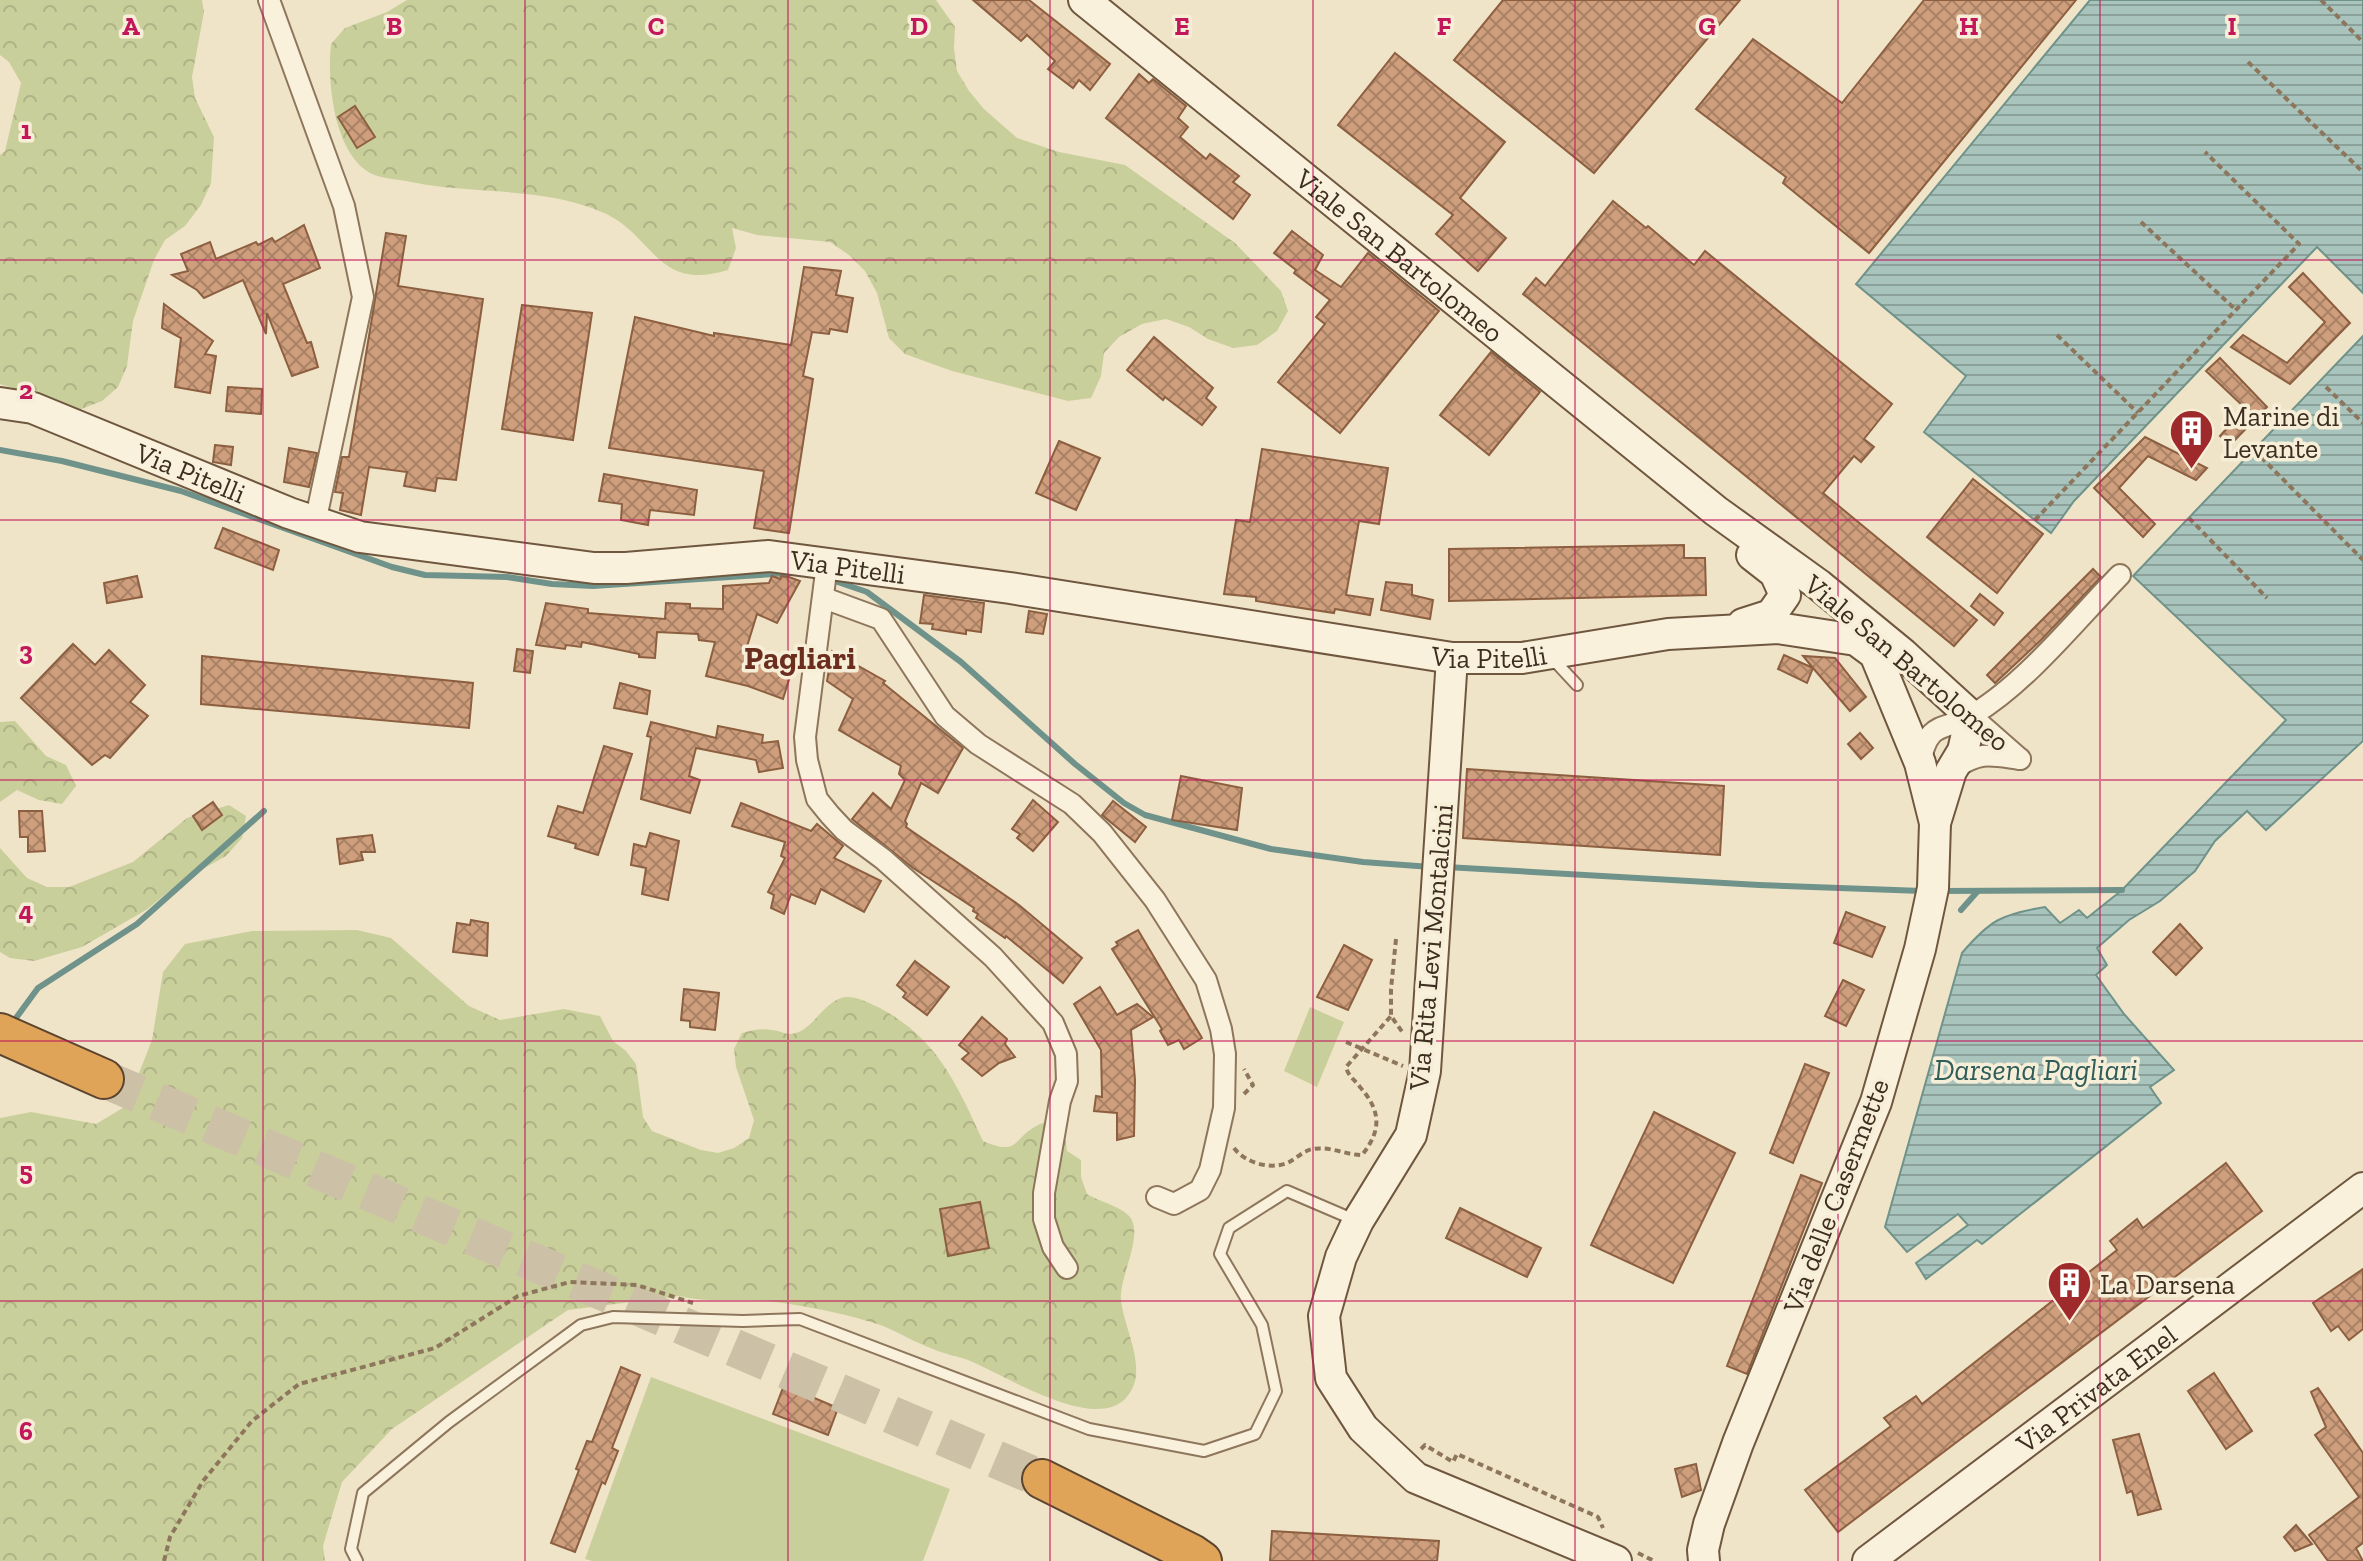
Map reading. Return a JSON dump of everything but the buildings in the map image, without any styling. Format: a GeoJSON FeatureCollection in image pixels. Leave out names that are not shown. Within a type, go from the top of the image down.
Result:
{"type":"FeatureCollection","features":[{"type":"Feature","properties":{"kind":"highway"},"geometry":{"type":"LineString","coordinates":[[0,1033],[104,1079]]}},
{"type":"Feature","properties":{"kind":"highway"},"geometry":{"type":"LineString","coordinates":[[1042,1479],[1202,1561]]}},
{"type":"Feature","properties":{"kind":"main road","name":"Viale San Bartolomeo"},"geometry":{"type":"LineString","coordinates":[[1084,0],[1716,511],[1819,585],[1903,654],[1971,716]]}},
{"type":"Feature","properties":{"kind":"main road","name":"Via Pitelli"},"geometry":{"type":"LineString","coordinates":[[0,403],[33,408],[315,523],[360,537],[594,568],[769,556],[825,580],[1010,588],[1452,658],[1522,658],[1657,635],[1778,628],[1865,647],[1920,763]]}},
{"type":"Feature","properties":{"kind":"main road","name":"Viale San Bartolomeo"},"geometry":{"type":"LineString","coordinates":[[1716,511],[1713,520],[1719,527],[1775,573]]}},
{"type":"Feature","properties":{"kind":"main road","name":"Via Pitelli"},"geometry":{"type":"LineString","coordinates":[[1715,632],[1776,612],[1785,595],[1775,573]]}},
{"type":"Feature","properties":{"kind":"main road","name":"Via Rita Levi Montalcini"},"geometry":{"type":"LineString","coordinates":[[1452,658],[1425,1071],[1411,1135],[1358,1221],[1341,1257],[1324,1316],[1331,1378],[1363,1428],[1416,1478],[1623,1552]]}},
{"type":"Feature","properties":{"kind":"main road"},"geometry":{"type":"LineString","coordinates":[[1935,823],[1951,771],[1963,751],[1971,716]]}},
{"type":"Feature","properties":{"kind":"main road"},"geometry":{"type":"LineString","coordinates":[[1920,763],[1935,823]]}},
{"type":"Feature","properties":{"kind":"main road","name":"Via delle Casermette"},"geometry":{"type":"LineString","coordinates":[[1704,1561],[1703,1550],[1709,1524],[1741,1438],[1876,1102],[1920,949],[1931,896],[1935,823]]}},
{"type":"Feature","properties":{"kind":"main road","name":"Via Privata Enel"},"geometry":{"type":"LineString","coordinates":[[1868,1561],[2355,1187]]}},
{"type":"Feature","properties":{"kind":"street"},"geometry":{"type":"LineString","coordinates":[[269,0],[344,206],[363,297],[315,523]]}},
{"type":"Feature","properties":{"kind":"street"},"geometry":{"type":"LineString","coordinates":[[1920,763],[1924,744],[1932,734],[1942,725],[1971,716],[2009,689],[2120,575]]}},
{"type":"Feature","properties":{"kind":"street"},"geometry":{"type":"LineString","coordinates":[[1067,1268],[1053,1247],[1044,1219],[1044,1193],[1060,1101],[1067,1081],[1066,1054],[1053,1023],[993,957],[883,859],[844,830],[817,799],[807,760],[805,737],[825,580],[881,619],[945,716],[978,744],[1072,804],[1102,833],[1155,900],[1206,980],[1225,1054],[1224,1108],[1217,1146],[1200,1190],[1174,1204],[1157,1197]]}},
{"type":"Feature","properties":{"kind":"street","name":"Viale San Bartolomeo"},"geometry":{"type":"LineString","coordinates":[[1951,771],[1976,756],[1989,754],[2020,759],[1971,716]]}},
{"type":"Feature","properties":{"kind":"lane"},"geometry":{"type":"LineString","coordinates":[[1548,653],[1577,685]]}},
{"type":"Feature","properties":{"kind":"lane"},"geometry":{"type":"LineString","coordinates":[[357,1561],[351,1549],[363,1493],[449,1422],[581,1325],[613,1317],[743,1321],[800,1319],[1089,1429],[1204,1451],[1255,1434],[1276,1391],[1262,1325],[1220,1254],[1229,1228],[1287,1191],[1358,1221]]}},
{"type":"Feature","properties":{"kind":"path"},"geometry":{"type":"LineString","coordinates":[[2321,0],[2363,42]]}},
{"type":"Feature","properties":{"kind":"path"},"geometry":{"type":"LineString","coordinates":[[2248,62],[2363,172]]}},
{"type":"Feature","properties":{"kind":"path"},"geometry":{"type":"LineString","coordinates":[[2035,520],[2299,244],[2205,152]]}},
{"type":"Feature","properties":{"kind":"path"},"geometry":{"type":"LineString","coordinates":[[2141,222],[2236,310]]}},
{"type":"Feature","properties":{"kind":"path"},"geometry":{"type":"LineString","coordinates":[[2057,335],[2138,413]]}},
{"type":"Feature","properties":{"kind":"path"},"geometry":{"type":"LineString","coordinates":[[2326,387],[2363,423]]}},
{"type":"Feature","properties":{"kind":"path"},"geometry":{"type":"LineString","coordinates":[[2254,450],[2363,560]]}},
{"type":"Feature","properties":{"kind":"path"},"geometry":{"type":"LineString","coordinates":[[2189,518],[2267,598]]}},
{"type":"Feature","properties":{"kind":"path"},"geometry":{"type":"LineString","coordinates":[[1396,939],[1391,1016],[1405,1035],[1427,1043]]}},
{"type":"Feature","properties":{"kind":"path"},"geometry":{"type":"LineString","coordinates":[[1231,1144],[1238,1153],[1254,1162],[1269,1165],[1282,1166],[1310,1149],[1337,1149],[1362,1155],[1379,1126],[1363,1089],[1346,1072],[1346,1067],[1391,1016]]}},
{"type":"Feature","properties":{"kind":"path"},"geometry":{"type":"LineString","coordinates":[[1346,1042],[1413,1070]]}},
{"type":"Feature","properties":{"kind":"path"},"geometry":{"type":"LineString","coordinates":[[1237,1103],[1253,1085],[1240,1061]]}},
{"type":"Feature","properties":{"kind":"path"},"geometry":{"type":"LineString","coordinates":[[164,1561],[170,1537],[203,1481],[252,1421],[299,1384],[435,1348],[518,1296],[570,1282],[637,1285],[695,1304]]}},
{"type":"Feature","properties":{"kind":"path"},"geometry":{"type":"LineString","coordinates":[[1411,1448],[1419,1452],[1425,1445],[1453,1462],[1457,1454],[1598,1517],[1623,1552],[1654,1561]]}},
{"type":"Feature","properties":{"kind":"green space"},"geometry":{"type":"Polygon","coordinates":[[[0,0],[202,0],[204,12],[192,77],[195,98],[214,137],[211,183],[201,205],[185,226],[165,240],[154,260],[133,321],[127,366],[118,387],[102,401],[79,410],[0,384],[0,155],[5,151],[21,83],[9,62],[0,55],[0,0]]]}},
{"type":"Feature","properties":{"kind":"green space"},"geometry":{"type":"Polygon","coordinates":[[[407,0],[936,0],[955,27],[957,71],[984,109],[1017,138],[1059,152],[1125,165],[1235,243],[1281,291],[1288,311],[1277,331],[1257,345],[1233,348],[1166,319],[1142,324],[1119,337],[1104,353],[1101,376],[1091,398],[1068,401],[952,371],[905,354],[889,338],[877,293],[865,271],[830,242],[757,235],[732,228],[736,248],[728,270],[704,275],[685,274],[658,258],[621,223],[581,204],[533,195],[435,186],[374,175],[358,163],[340,132],[330,76],[331,44],[345,28],[387,12],[407,0]]]}},
{"type":"Feature","properties":{"kind":"green space"},"geometry":{"type":"Polygon","coordinates":[[[15,721],[46,756],[66,765],[76,786],[62,804],[39,800],[17,790],[0,802],[0,722],[15,721]]]}},
{"type":"Feature","properties":{"kind":"green space"},"geometry":{"type":"Polygon","coordinates":[[[229,805],[246,816],[242,838],[226,856],[183,880],[146,910],[82,947],[34,961],[10,958],[0,952],[0,848],[27,878],[47,887],[69,887],[133,862],[187,818],[229,805]]]}},
{"type":"Feature","properties":{"kind":"green space"},"geometry":{"type":"Polygon","coordinates":[[[357,930],[391,938],[469,1006],[500,1020],[564,1009],[600,1016],[613,1041],[636,1064],[643,1117],[652,1131],[701,1150],[718,1153],[734,1148],[749,1138],[754,1120],[736,1067],[734,1049],[742,1033],[764,1029],[788,1034],[798,1032],[830,1004],[845,997],[880,1008],[917,1034],[944,1065],[983,1141],[1010,1146],[1038,1125],[1057,1121],[1065,1135],[1067,1151],[1081,1160],[1081,1177],[1087,1194],[1130,1217],[1134,1225],[1133,1246],[1121,1300],[1136,1364],[1132,1389],[1125,1399],[1110,1407],[1091,1409],[1070,1405],[883,1326],[830,1311],[776,1302],[703,1300],[679,1296],[568,1310],[392,1429],[342,1482],[323,1546],[325,1561],[0,1561],[0,1118],[31,1112],[96,1124],[126,1106],[152,1040],[163,972],[185,944],[252,931],[357,930]]]}},
{"type":"Feature","properties":{"kind":"green space"},"geometry":{"type":"Polygon","coordinates":[[[1310,1007],[1344,1022],[1317,1087],[1284,1071],[1310,1007]]]}},
{"type":"Feature","properties":{"kind":"green space"},"geometry":{"type":"Polygon","coordinates":[[[651,1377],[950,1489],[923,1561],[585,1559],[651,1377]]]}},
{"type":"Feature","properties":{"kind":"water"},"geometry":{"type":"Polygon","coordinates":[[[2090,0],[2363,0],[2363,293],[2317,247],[2074,501],[2051,533],[1924,432],[1966,376],[1856,284],[2090,0]]]}},
{"type":"Feature","properties":{"kind":"water","name":"Darsena Pagliari"},"geometry":{"type":"Polygon","coordinates":[[[2363,336],[2363,741],[2266,830],[2247,811],[2215,841],[2195,871],[2097,948],[2107,965],[2096,975],[2124,1014],[2174,1070],[2150,1087],[2161,1103],[1982,1244],[1977,1240],[1926,1279],[1916,1263],[1968,1225],[1958,1214],[1907,1252],[1885,1227],[1962,953],[1989,926],[2018,912],[2045,907],[2060,923],[2079,910],[2087,918],[2122,890],[2286,720],[2133,576],[2363,336]]]}},
{"type":"Feature","properties":{"kind":"waterway"},"geometry":{"type":"LineString","coordinates":[[0,450],[62,461],[181,491],[392,567],[425,575],[507,577],[593,586],[790,573]]}},
{"type":"Feature","properties":{"kind":"waterway"},"geometry":{"type":"LineString","coordinates":[[829,579],[867,592],[961,662],[1075,764],[1124,803],[1145,815],[1271,849],[1363,862],[1431,867]]}},
{"type":"Feature","properties":{"kind":"waterway"},"geometry":{"type":"LineString","coordinates":[[16,1018],[38,988],[137,924],[264,811]]}},
{"type":"Feature","properties":{"kind":"waterway"},"geometry":{"type":"LineString","coordinates":[[1446,867],[1922,891]]}},
{"type":"Feature","properties":{"kind":"waterway"},"geometry":{"type":"LineString","coordinates":[[1941,891],[2122,890]]}},
{"type":"Feature","properties":{"kind":"waterway"},"geometry":{"type":"LineString","coordinates":[[1961,910],[1977,892]]}},
{"type":"Feature","properties":{"kind":"tunnel"},"geometry":{"type":"LineString","coordinates":[[104,1079],[1042,1479]]}},
{"type":"Feature","properties":{"kind":"place","name":"Marine di Levante"},"geometry":{"type":"Point","coordinates":[2192,471]}},
{"type":"Feature","properties":{"kind":"place","name":"La Darsena"},"geometry":{"type":"Point","coordinates":[2069,1323]}},
{"type":"Feature","properties":{"kind":"district","name":"Pagliari"},"geometry":{"type":"Point","coordinates":[800,658]}}]}
